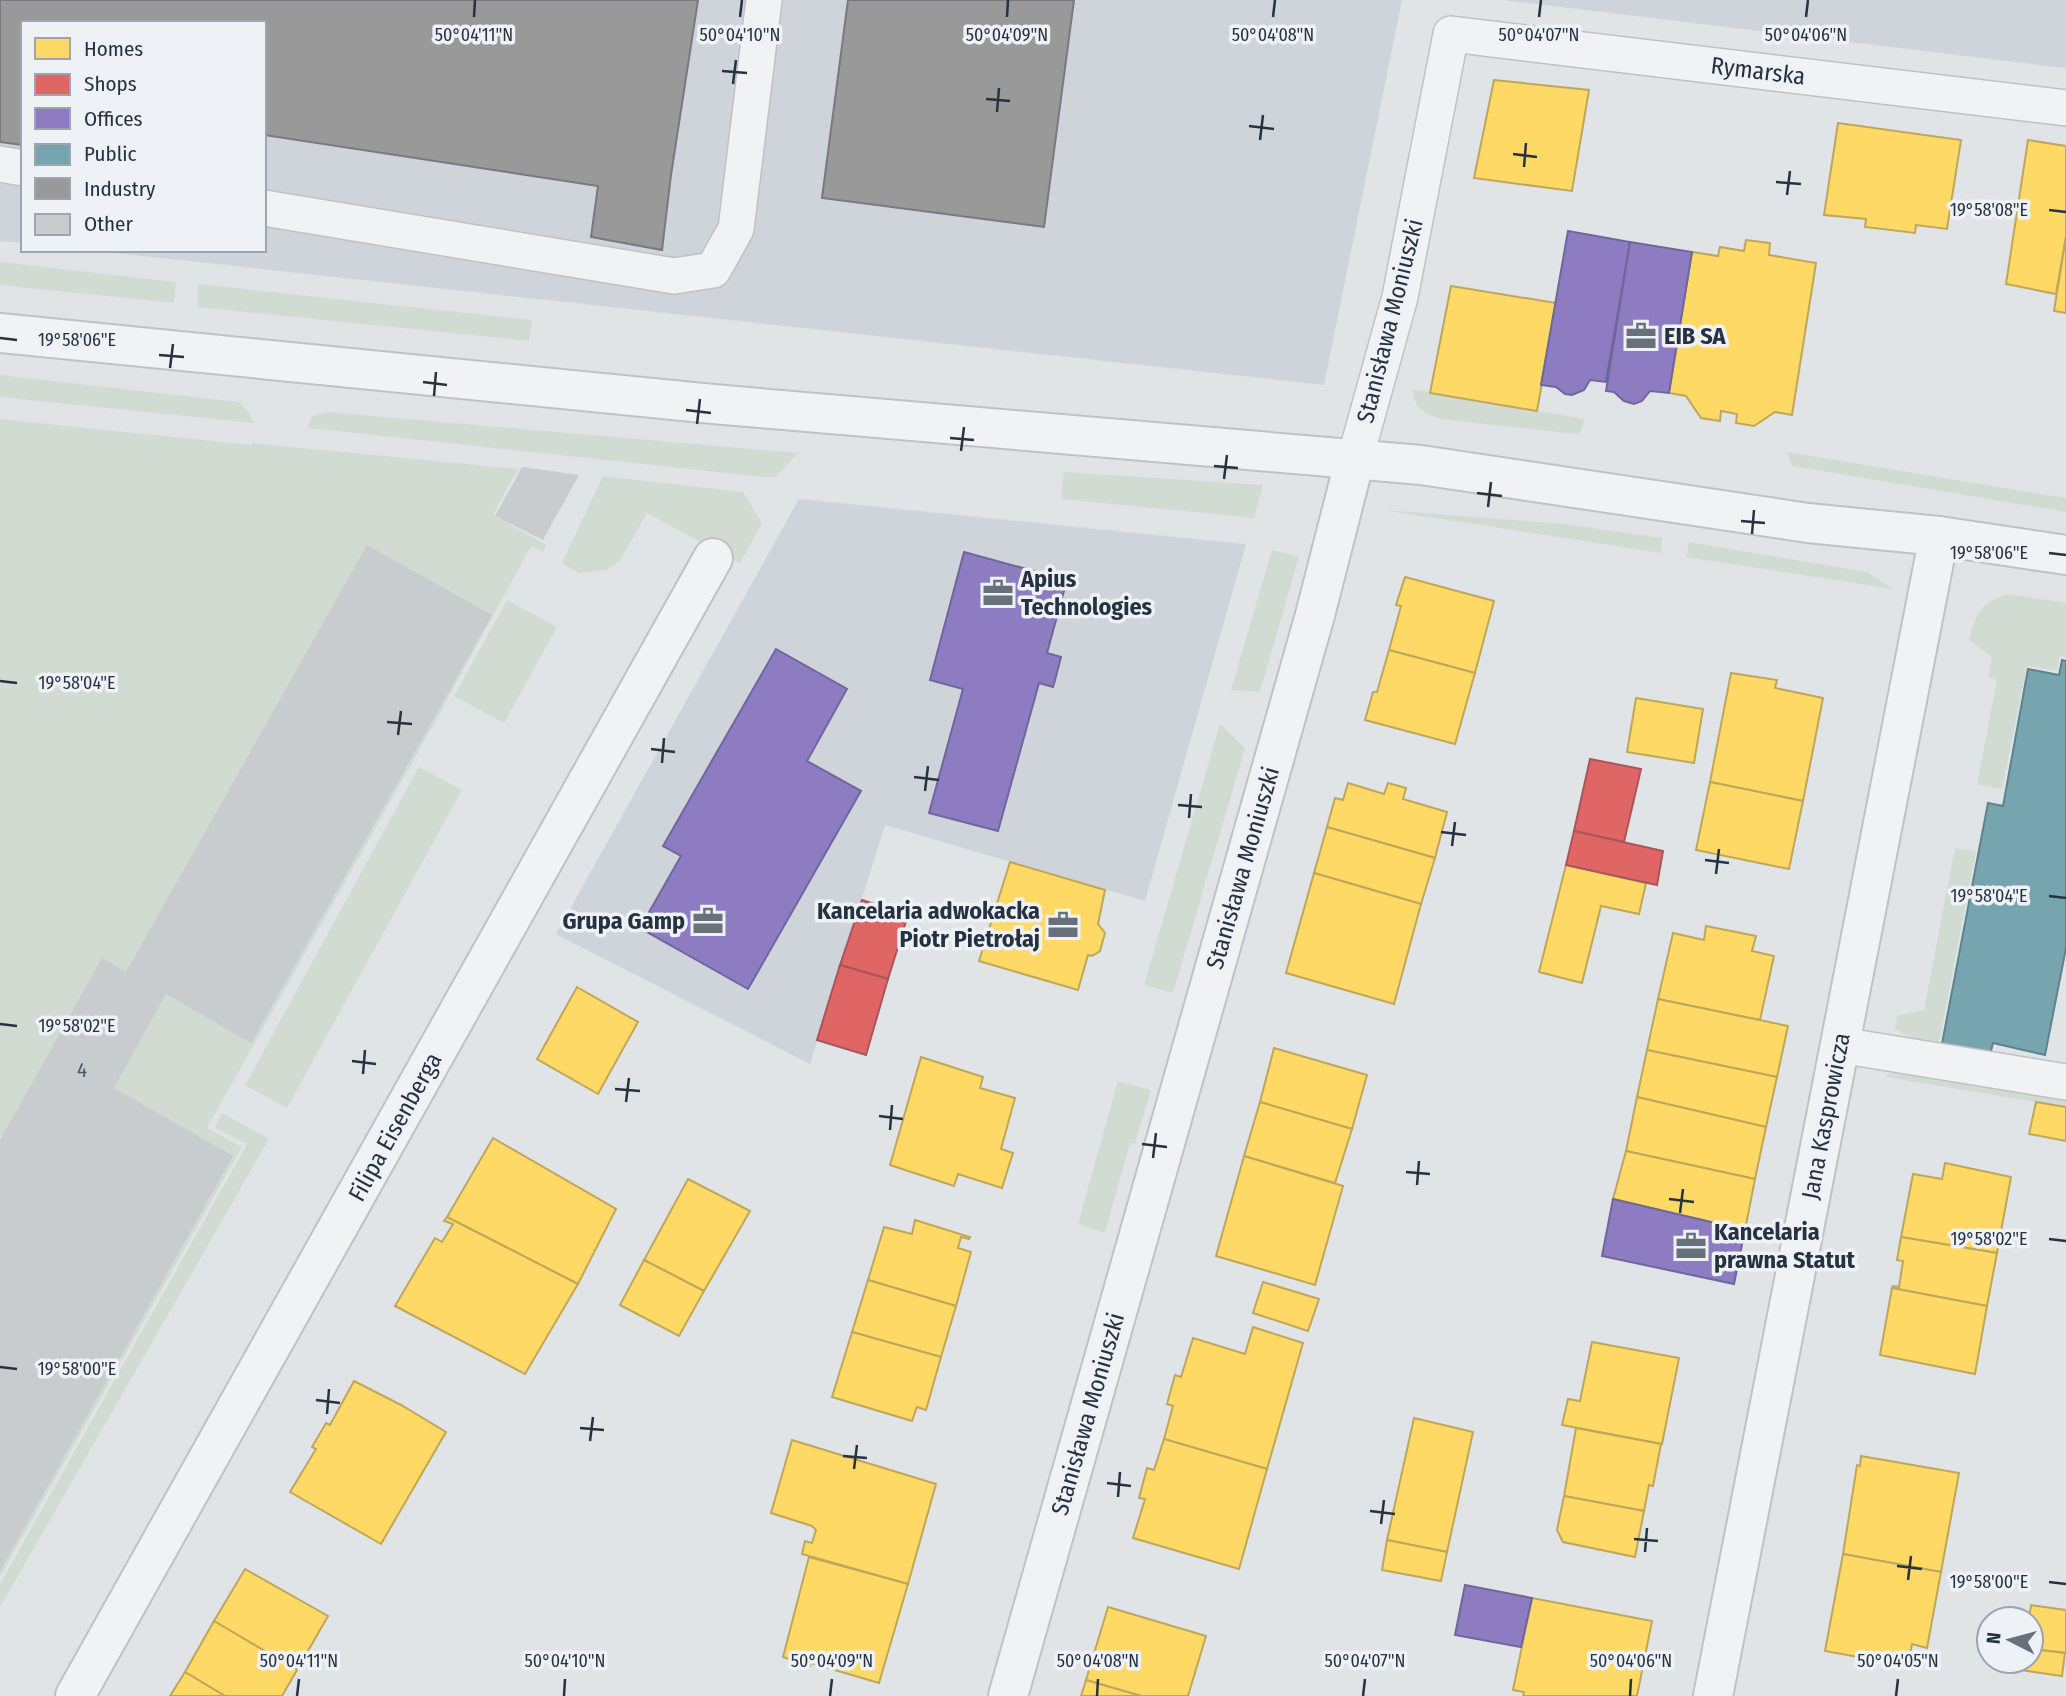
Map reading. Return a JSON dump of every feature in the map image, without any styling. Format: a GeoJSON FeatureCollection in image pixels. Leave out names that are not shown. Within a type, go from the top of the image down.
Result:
{"type":"FeatureCollection","features":[{"type":"Feature","properties":{"kind":"street"},"geometry":{"type":"LineString","coordinates":[[0,333],[659,400],[1421,465],[1808,523],[1939,536],[2066,555]]}},
{"type":"Feature","properties":{"kind":"street","name":"Stanisława Moniuszki"},"geometry":{"type":"LineString","coordinates":[[1008,1696],[1315,615],[1355,459]]}},
{"type":"Feature","properties":{"kind":"street","name":"Jana Kasprowicza"},"geometry":{"type":"LineString","coordinates":[[1713,1696],[1939,536]]}},
{"type":"Feature","properties":{"kind":"street","name":"Filipa Eisenberga"},"geometry":{"type":"LineString","coordinates":[[75,1696],[713,558]]}},
{"type":"Feature","properties":{"kind":"lane"},"geometry":{"type":"LineString","coordinates":[[266,208],[674,276],[713,271],[736,229],[764,0]]}},
{"type":"Feature","properties":{"kind":"lane","name":"Rymarska"},"geometry":{"type":"LineString","coordinates":[[1451,34],[2066,108]]}},
{"type":"Feature","properties":{"kind":"lane","name":"Stanisława Moniuszki"},"geometry":{"type":"LineString","coordinates":[[1355,459],[1400,297],[1451,34]]}},
{"type":"Feature","properties":{"kind":"lane"},"geometry":{"type":"LineString","coordinates":[[0,164],[21,168]]}},
{"type":"Feature","properties":{"kind":"lane"},"geometry":{"type":"LineString","coordinates":[[1840,1045],[2066,1082]]}},
{"type":"Feature","properties":{"kind":"shaded area"},"geometry":{"type":"Polygon","coordinates":[[[0,0],[1402,0],[1324,385],[106,252],[266,252],[266,21],[21,21],[21,243],[0,241],[0,0]]]}},
{"type":"Feature","properties":{"kind":"shaded area"},"geometry":{"type":"Polygon","coordinates":[[[1503,0],[2066,0],[2066,68],[1503,0]]]}},
{"type":"Feature","properties":{"kind":"shaded area"},"geometry":{"type":"Polygon","coordinates":[[[0,262],[176,282],[174,303],[0,285],[0,262]]]}},
{"type":"Feature","properties":{"kind":"shaded area"},"geometry":{"type":"Polygon","coordinates":[[[198,284],[532,320],[529,341],[197,307],[198,284]]]}},
{"type":"Feature","properties":{"kind":"shaded area"},"geometry":{"type":"Polygon","coordinates":[[[0,375],[239,402],[250,414],[253,423],[0,397],[0,375]]]}},
{"type":"Feature","properties":{"kind":"shaded area"},"geometry":{"type":"Polygon","coordinates":[[[1413,389],[1584,419],[1582,430],[1577,434],[1440,419],[1420,409],[1413,389]]]}},
{"type":"Feature","properties":{"kind":"shaded area"},"geometry":{"type":"Polygon","coordinates":[[[328,412],[798,453],[774,478],[308,428],[311,417],[328,412]]]}},
{"type":"Feature","properties":{"kind":"shaded area"},"geometry":{"type":"Polygon","coordinates":[[[0,419],[518,469],[493,515],[546,545],[543,552],[531,546],[207,1128],[242,1147],[0,1577],[0,419]]]}},
{"type":"Feature","properties":{"kind":"shaded area"},"geometry":{"type":"Polygon","coordinates":[[[1787,452],[2066,498],[2066,512],[1792,466],[1787,452]]]}},
{"type":"Feature","properties":{"kind":"shaded area"},"geometry":{"type":"Polygon","coordinates":[[[1064,472],[1263,485],[1254,518],[1061,499],[1064,472]]]}},
{"type":"Feature","properties":{"kind":"shaded area"},"geometry":{"type":"Polygon","coordinates":[[[603,476],[743,492],[762,523],[740,563],[647,513],[619,562],[606,570],[578,573],[562,563],[603,476]]]}},
{"type":"Feature","properties":{"kind":"shaded area"},"geometry":{"type":"Polygon","coordinates":[[[799,499],[1246,544],[1145,901],[885,825],[810,1064],[556,934],[799,499]]]}},
{"type":"Feature","properties":{"kind":"shaded area"},"geometry":{"type":"Polygon","coordinates":[[[1383,510],[1565,524],[1662,538],[1661,553],[1383,510]]]}},
{"type":"Feature","properties":{"kind":"shaded area"},"geometry":{"type":"Polygon","coordinates":[[[1689,542],[1867,572],[1893,589],[1686,557],[1689,542]]]}},
{"type":"Feature","properties":{"kind":"shaded area"},"geometry":{"type":"Polygon","coordinates":[[[1272,550],[1299,556],[1260,692],[1231,690],[1272,550]]]}},
{"type":"Feature","properties":{"kind":"shaded area"},"geometry":{"type":"Polygon","coordinates":[[[2009,594],[2066,603],[2066,657],[2060,656],[2057,671],[2027,666],[2002,789],[1977,784],[1997,680],[1988,677],[1992,657],[1969,640],[1981,610],[1992,600],[2009,594]]]}},
{"type":"Feature","properties":{"kind":"shaded area"},"geometry":{"type":"Polygon","coordinates":[[[507,600],[557,627],[504,723],[454,696],[507,600]]]}},
{"type":"Feature","properties":{"kind":"shaded area"},"geometry":{"type":"Polygon","coordinates":[[[1220,724],[1245,748],[1173,993],[1144,985],[1220,724]]]}},
{"type":"Feature","properties":{"kind":"shaded area"},"geometry":{"type":"Polygon","coordinates":[[[419,767],[462,790],[287,1108],[245,1085],[419,767]]]}},
{"type":"Feature","properties":{"kind":"shaded area"},"geometry":{"type":"Polygon","coordinates":[[[1955,848],[1976,851],[1938,1048],[1923,1045],[1895,1029],[1897,1016],[1924,1010],[1955,848]]]}},
{"type":"Feature","properties":{"kind":"shaded area"},"geometry":{"type":"Polygon","coordinates":[[[1899,1066],[2066,1092],[2066,1107],[1886,1077],[1899,1066]]]}},
{"type":"Feature","properties":{"kind":"shaded area"},"geometry":{"type":"Polygon","coordinates":[[[1118,1081],[1151,1090],[1135,1144],[1130,1143],[1105,1233],[1078,1224],[1118,1081]]]}},
{"type":"Feature","properties":{"kind":"shaded area"},"geometry":{"type":"Polygon","coordinates":[[[222,1113],[269,1139],[0,1607],[0,1584],[247,1144],[215,1128],[222,1113]]]}},
{"type":"Feature","properties":{"kind":"building: Homes"},"geometry":{"type":"Polygon","coordinates":[[[1494,80],[1589,90],[1572,191],[1474,178],[1494,80]]]}},
{"type":"Feature","properties":{"kind":"building: Homes"},"geometry":{"type":"Polygon","coordinates":[[[1838,123],[1961,140],[1947,229],[1916,225],[1915,233],[1865,227],[1866,219],[1824,215],[1838,123]]]}},
{"type":"Feature","properties":{"kind":"building: Homes"},"geometry":{"type":"Polygon","coordinates":[[[2028,140],[2066,146],[2066,237],[2056,294],[2006,284],[2028,140]]]}},
{"type":"Feature","properties":{"kind":"building: Homes"},"geometry":{"type":"Polygon","coordinates":[[[2066,237],[2066,313],[2054,311],[2066,237]]]}},
{"type":"Feature","properties":{"kind":"building: Homes"},"geometry":{"type":"Polygon","coordinates":[[[1746,240],[1770,243],[1769,255],[1816,263],[1792,415],[1775,412],[1754,426],[1736,423],[1737,414],[1721,411],[1720,421],[1701,418],[1686,396],[1669,393],[1692,252],[1718,256],[1720,247],[1744,251],[1746,240]]]}},
{"type":"Feature","properties":{"kind":"building: Homes"},"geometry":{"type":"Polygon","coordinates":[[[1451,286],[1556,303],[1537,411],[1430,393],[1451,286]]]}},
{"type":"Feature","properties":{"kind":"building: Homes"},"geometry":{"type":"Polygon","coordinates":[[[1405,577],[1494,601],[1475,673],[1389,650],[1401,606],[1396,605],[1405,577]]]}},
{"type":"Feature","properties":{"kind":"building: Homes"},"geometry":{"type":"Polygon","coordinates":[[[1389,650],[1475,673],[1455,744],[1365,720],[1373,692],[1377,692],[1389,650]]]}},
{"type":"Feature","properties":{"kind":"building: Homes"},"geometry":{"type":"Polygon","coordinates":[[[1731,673],[1777,680],[1775,688],[1823,698],[1803,801],[1710,782],[1731,673]]]}},
{"type":"Feature","properties":{"kind":"building: Homes"},"geometry":{"type":"Polygon","coordinates":[[[1636,698],[1703,709],[1694,763],[1627,752],[1636,698]]]}},
{"type":"Feature","properties":{"kind":"building: Homes"},"geometry":{"type":"Polygon","coordinates":[[[1710,782],[1803,801],[1789,869],[1696,850],[1710,782]]]}},
{"type":"Feature","properties":{"kind":"building: Homes"},"geometry":{"type":"Polygon","coordinates":[[[1348,783],[1384,794],[1388,783],[1406,788],[1403,799],[1447,812],[1435,858],[1327,827],[1335,798],[1343,800],[1348,783]]]}},
{"type":"Feature","properties":{"kind":"building: Homes"},"geometry":{"type":"Polygon","coordinates":[[[1327,827],[1435,858],[1421,904],[1314,873],[1327,827]]]}},
{"type":"Feature","properties":{"kind":"building: Homes"},"geometry":{"type":"Polygon","coordinates":[[[1010,862],[1105,890],[1098,924],[1105,933],[1100,951],[1092,956],[1088,955],[1078,990],[979,961],[1010,862]]]}},
{"type":"Feature","properties":{"kind":"building: Homes"},"geometry":{"type":"Polygon","coordinates":[[[1566,865],[1646,883],[1639,914],[1601,906],[1582,983],[1539,972],[1566,865]]]}},
{"type":"Feature","properties":{"kind":"building: Homes"},"geometry":{"type":"Polygon","coordinates":[[[1314,873],[1421,904],[1394,1004],[1286,973],[1314,873]]]}},
{"type":"Feature","properties":{"kind":"building: Homes"},"geometry":{"type":"Polygon","coordinates":[[[1706,926],[1756,936],[1752,951],[1774,956],[1760,1020],[1658,999],[1673,933],[1704,940],[1706,926]]]}},
{"type":"Feature","properties":{"kind":"building: Homes"},"geometry":{"type":"Polygon","coordinates":[[[577,987],[638,1022],[598,1094],[537,1059],[577,987]]]}},
{"type":"Feature","properties":{"kind":"building: Homes"},"geometry":{"type":"Polygon","coordinates":[[[1658,999],[1788,1026],[1777,1077],[1647,1050],[1658,999]]]}},
{"type":"Feature","properties":{"kind":"building: Homes"},"geometry":{"type":"Polygon","coordinates":[[[1274,1048],[1367,1075],[1352,1129],[1260,1102],[1274,1048]]]}},
{"type":"Feature","properties":{"kind":"building: Homes"},"geometry":{"type":"Polygon","coordinates":[[[1647,1050],[1777,1077],[1766,1127],[1637,1097],[1647,1050]]]}},
{"type":"Feature","properties":{"kind":"building: Homes"},"geometry":{"type":"Polygon","coordinates":[[[921,1057],[983,1077],[980,1088],[1015,1098],[1001,1149],[1013,1153],[1002,1188],[958,1174],[954,1186],[890,1165],[921,1057]]]}},
{"type":"Feature","properties":{"kind":"building: Homes"},"geometry":{"type":"Polygon","coordinates":[[[1637,1097],[1766,1127],[1755,1179],[1626,1151],[1637,1097]]]}},
{"type":"Feature","properties":{"kind":"building: Homes"},"geometry":{"type":"Polygon","coordinates":[[[1260,1102],[1352,1129],[1335,1183],[1244,1156],[1260,1102]]]}},
{"type":"Feature","properties":{"kind":"building: Homes"},"geometry":{"type":"Polygon","coordinates":[[[2036,1102],[2066,1107],[2066,1141],[2029,1134],[2036,1102]]]}},
{"type":"Feature","properties":{"kind":"building: Homes"},"geometry":{"type":"Polygon","coordinates":[[[493,1138],[616,1209],[578,1284],[447,1217],[493,1138]]]}},
{"type":"Feature","properties":{"kind":"building: Homes"},"geometry":{"type":"Polygon","coordinates":[[[1626,1151],[1755,1179],[1745,1230],[1613,1199],[1626,1151]]]}},
{"type":"Feature","properties":{"kind":"building: Homes"},"geometry":{"type":"Polygon","coordinates":[[[1244,1156],[1343,1186],[1315,1285],[1216,1256],[1244,1156]]]}},
{"type":"Feature","properties":{"kind":"building: Homes"},"geometry":{"type":"Polygon","coordinates":[[[1945,1163],[2011,1177],[1997,1253],[1901,1237],[1913,1174],[1942,1179],[1945,1163]]]}},
{"type":"Feature","properties":{"kind":"building: Homes"},"geometry":{"type":"Polygon","coordinates":[[[688,1179],[750,1211],[704,1291],[644,1260],[688,1179]]]}},
{"type":"Feature","properties":{"kind":"building: Homes"},"geometry":{"type":"Polygon","coordinates":[[[447,1217],[578,1284],[525,1374],[395,1306],[435,1238],[442,1242],[453,1224],[444,1221],[447,1217]]]}},
{"type":"Feature","properties":{"kind":"building: Homes"},"geometry":{"type":"Polygon","coordinates":[[[915,1220],[970,1237],[961,1237],[958,1248],[971,1252],[956,1306],[868,1280],[884,1227],[912,1234],[915,1220]]]}},
{"type":"Feature","properties":{"kind":"building: Homes"},"geometry":{"type":"Polygon","coordinates":[[[1901,1237],[1997,1253],[1987,1306],[1892,1288],[1899,1287],[1903,1261],[1897,1260],[1901,1237]]]}},
{"type":"Feature","properties":{"kind":"building: Homes"},"geometry":{"type":"Polygon","coordinates":[[[644,1260],[704,1291],[679,1336],[620,1305],[644,1260]]]}},
{"type":"Feature","properties":{"kind":"building: Homes"},"geometry":{"type":"Polygon","coordinates":[[[868,1280],[956,1306],[941,1357],[852,1332],[868,1280]]]}},
{"type":"Feature","properties":{"kind":"building: Homes"},"geometry":{"type":"Polygon","coordinates":[[[1263,1282],[1319,1299],[1308,1331],[1253,1313],[1263,1282]]]}},
{"type":"Feature","properties":{"kind":"building: Homes"},"geometry":{"type":"Polygon","coordinates":[[[1892,1288],[1987,1306],[1975,1374],[1880,1355],[1892,1288]]]}},
{"type":"Feature","properties":{"kind":"building: Homes"},"geometry":{"type":"Polygon","coordinates":[[[1253,1327],[1303,1343],[1267,1469],[1164,1439],[1173,1406],[1167,1404],[1175,1375],[1181,1377],[1193,1338],[1245,1354],[1253,1327]]]}},
{"type":"Feature","properties":{"kind":"building: Homes"},"geometry":{"type":"Polygon","coordinates":[[[852,1332],[941,1357],[926,1410],[917,1407],[912,1421],[832,1397],[852,1332]]]}},
{"type":"Feature","properties":{"kind":"building: Homes"},"geometry":{"type":"Polygon","coordinates":[[[1592,1342],[1679,1358],[1662,1444],[1562,1425],[1568,1399],[1580,1401],[1592,1342]]]}},
{"type":"Feature","properties":{"kind":"building: Homes"},"geometry":{"type":"Polygon","coordinates":[[[354,1381],[446,1432],[381,1544],[290,1492],[316,1449],[312,1447],[326,1423],[330,1425],[354,1381]]]}},
{"type":"Feature","properties":{"kind":"building: Homes"},"geometry":{"type":"Polygon","coordinates":[[[1414,1418],[1473,1432],[1447,1552],[1387,1540],[1414,1418]]]}},
{"type":"Feature","properties":{"kind":"building: Homes"},"geometry":{"type":"Polygon","coordinates":[[[1576,1428],[1661,1444],[1653,1486],[1649,1485],[1644,1511],[1564,1496],[1576,1428]]]}},
{"type":"Feature","properties":{"kind":"building: Homes"},"geometry":{"type":"Polygon","coordinates":[[[1164,1439],[1267,1469],[1239,1569],[1133,1538],[1145,1499],[1139,1498],[1147,1468],[1154,1470],[1164,1439]]]}},
{"type":"Feature","properties":{"kind":"building: Homes"},"geometry":{"type":"Polygon","coordinates":[[[792,1440],[936,1484],[908,1584],[802,1554],[805,1541],[812,1543],[816,1530],[812,1526],[771,1513],[792,1440]]]}},
{"type":"Feature","properties":{"kind":"building: Homes"},"geometry":{"type":"Polygon","coordinates":[[[1861,1456],[1959,1473],[1941,1572],[1843,1554],[1857,1465],[1860,1466],[1861,1456]]]}},
{"type":"Feature","properties":{"kind":"building: Homes"},"geometry":{"type":"Polygon","coordinates":[[[1564,1496],[1644,1511],[1635,1557],[1563,1542],[1557,1530],[1564,1496]]]}},
{"type":"Feature","properties":{"kind":"building: Homes"},"geometry":{"type":"Polygon","coordinates":[[[1387,1540],[1447,1552],[1441,1581],[1382,1570],[1387,1540]]]}},
{"type":"Feature","properties":{"kind":"building: Homes"},"geometry":{"type":"Polygon","coordinates":[[[1843,1554],[1941,1572],[1927,1648],[1912,1644],[1908,1666],[1825,1651],[1843,1554]]]}},
{"type":"Feature","properties":{"kind":"building: Homes"},"geometry":{"type":"Polygon","coordinates":[[[809,1557],[908,1584],[879,1683],[783,1657],[809,1557]]]}},
{"type":"Feature","properties":{"kind":"building: Homes"},"geometry":{"type":"Polygon","coordinates":[[[245,1569],[328,1616],[297,1670],[214,1621],[245,1569]]]}},
{"type":"Feature","properties":{"kind":"building: Homes"},"geometry":{"type":"Polygon","coordinates":[[[1532,1598],[1652,1621],[1637,1696],[1523,1696],[1524,1692],[1513,1690],[1532,1598]]]}},
{"type":"Feature","properties":{"kind":"building: Homes"},"geometry":{"type":"Polygon","coordinates":[[[1108,1607],[1206,1636],[1188,1696],[1141,1696],[1086,1680],[1108,1607]]]}},
{"type":"Feature","properties":{"kind":"building: Homes"},"geometry":{"type":"Polygon","coordinates":[[[2045,1607],[2066,1610],[2066,1653],[2045,1651],[2045,1607]]]}},
{"type":"Feature","properties":{"kind":"building: Homes"},"geometry":{"type":"Polygon","coordinates":[[[214,1621],[297,1670],[282,1696],[225,1696],[185,1672],[214,1621]]]}},
{"type":"Feature","properties":{"kind":"building: Homes"},"geometry":{"type":"Polygon","coordinates":[[[2045,1651],[2065,1653],[2062,1676],[2045,1674],[2045,1651]]]}},
{"type":"Feature","properties":{"kind":"building: Homes"},"geometry":{"type":"Polygon","coordinates":[[[185,1672],[225,1696],[170,1696],[185,1672]]]}},
{"type":"Feature","properties":{"kind":"building: Homes"},"geometry":{"type":"Polygon","coordinates":[[[1086,1680],[1141,1696],[1081,1696],[1086,1680]]]}},
{"type":"Feature","properties":{"kind":"building: Shops"},"geometry":{"type":"Polygon","coordinates":[[[1590,759],[1641,769],[1624,842],[1574,831],[1590,759]]]}},
{"type":"Feature","properties":{"kind":"building: Shops"},"geometry":{"type":"Polygon","coordinates":[[[1574,831],[1663,851],[1657,885],[1566,865],[1574,831]]]}},
{"type":"Feature","properties":{"kind":"building: Shops"},"geometry":{"type":"Polygon","coordinates":[[[862,900],[908,915],[888,979],[840,965],[862,900]]]}},
{"type":"Feature","properties":{"kind":"building: Shops"},"geometry":{"type":"Polygon","coordinates":[[[840,965],[888,979],[866,1055],[817,1040],[840,965]]]}},
{"type":"Feature","properties":{"kind":"building: Offices"},"geometry":{"type":"Polygon","coordinates":[[[1568,231],[1630,242],[1606,382],[1590,380],[1584,390],[1572,395],[1565,394],[1556,387],[1541,385],[1568,231]]]}},
{"type":"Feature","properties":{"kind":"building: Offices"},"geometry":{"type":"Polygon","coordinates":[[[1630,242],[1692,252],[1669,393],[1650,391],[1642,401],[1634,404],[1624,401],[1614,392],[1606,391],[1630,242]]]}},
{"type":"Feature","properties":{"kind":"building: Offices"},"geometry":{"type":"Polygon","coordinates":[[[964,552],[1067,580],[1047,653],[1061,657],[1054,684],[1053,687],[1039,683],[998,831],[929,813],[963,689],[930,680],[964,552]]]}},
{"type":"Feature","properties":{"kind":"building: Offices"},"geometry":{"type":"Polygon","coordinates":[[[776,649],[847,689],[807,761],[861,791],[748,989],[640,928],[681,856],[663,846],[776,649]]]}},
{"type":"Feature","properties":{"kind":"building: Offices"},"geometry":{"type":"Polygon","coordinates":[[[1613,1199],[1745,1230],[1734,1284],[1602,1256],[1613,1199]]]}},
{"type":"Feature","properties":{"kind":"building: Offices"},"geometry":{"type":"Polygon","coordinates":[[[1465,1585],[1532,1598],[1521,1647],[1455,1635],[1465,1585]]]}},
{"type":"Feature","properties":{"kind":"building: Public"},"geometry":{"type":"Polygon","coordinates":[[[2062,660],[2066,661],[2066,948],[2045,1055],[1993,1043],[1989,1059],[1941,1049],[1988,803],[2003,806],[2028,669],[2059,675],[2062,660]]]}},
{"type":"Feature","properties":{"kind":"building: Industry"},"geometry":{"type":"Polygon","coordinates":[[[0,0],[698,0],[662,250],[591,237],[598,186],[266,135],[266,21],[21,21],[21,145],[0,142],[0,0]]]}},
{"type":"Feature","properties":{"kind":"building: Industry"},"geometry":{"type":"Polygon","coordinates":[[[848,0],[1074,0],[1044,227],[822,198],[848,0]]]}},
{"type":"Feature","properties":{"kind":"building: Other"},"geometry":{"type":"Polygon","coordinates":[[[522,467],[579,475],[543,540],[495,516],[522,467]]]}},
{"type":"Feature","properties":{"kind":"building: Other"},"geometry":{"type":"Polygon","coordinates":[[[367,545],[492,615],[251,1043],[166,994],[114,1088],[233,1156],[0,1571],[0,1140],[102,958],[126,972],[367,545]]]}},
{"type":"Feature","properties":{"kind":"place","name":"EIB SA"},"geometry":{"type":"Point","coordinates":[1641,336]}},
{"type":"Feature","properties":{"kind":"place","name":"Apius Technologies"},"geometry":{"type":"Point","coordinates":[998,593]}},
{"type":"Feature","properties":{"kind":"place","name":"Grupa Gamp"},"geometry":{"type":"Point","coordinates":[708,921]}},
{"type":"Feature","properties":{"kind":"place","name":"Kancelaria adwokacka Piotr Pietrołaj"},"geometry":{"type":"Point","coordinates":[1063,925]}},
{"type":"Feature","properties":{"kind":"place","name":"Kancelaria prawna Statut"},"geometry":{"type":"Point","coordinates":[1691,1246]}}]}
